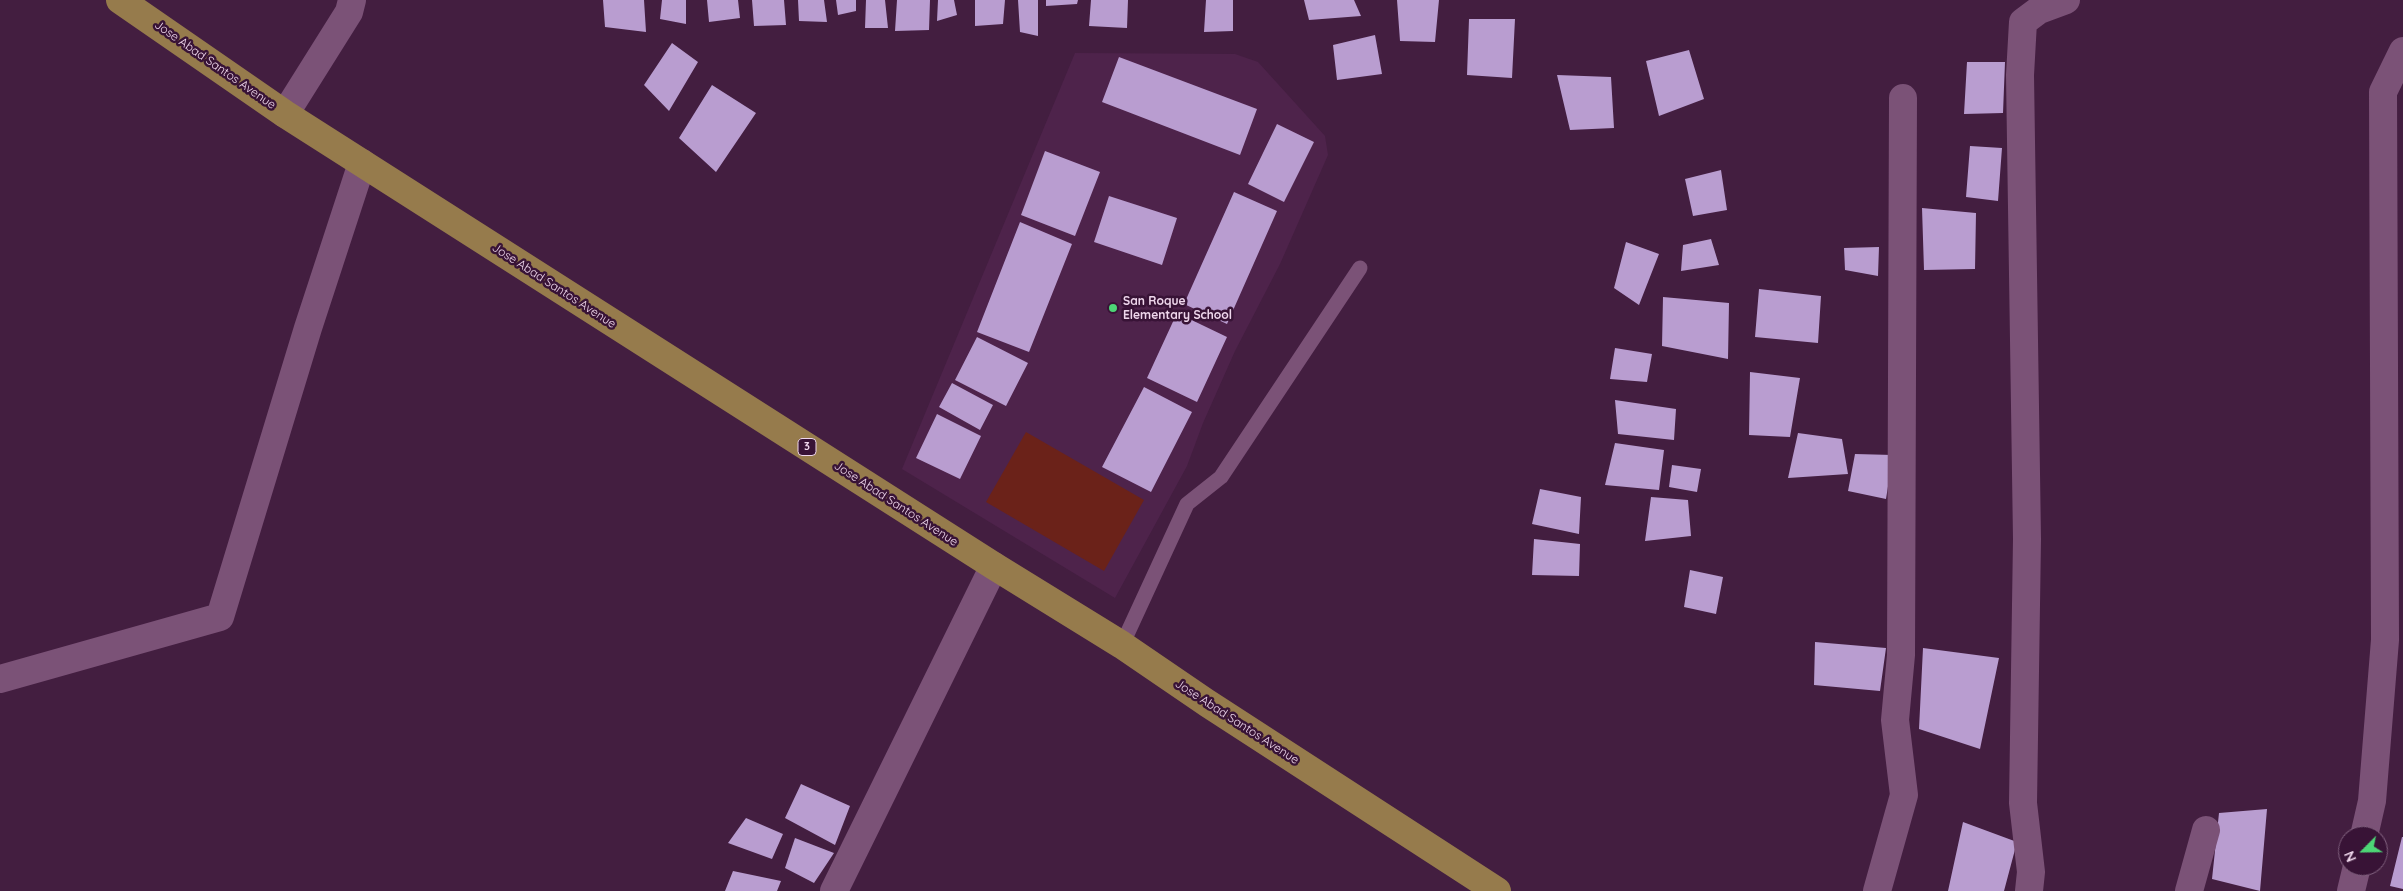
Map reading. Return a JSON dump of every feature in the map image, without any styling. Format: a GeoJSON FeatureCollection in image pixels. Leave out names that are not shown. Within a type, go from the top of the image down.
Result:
{"type":"FeatureCollection","features":[{"type":"Feature","properties":{"kind":"highway","name":"Jose Abad Santos Avenue"},"geometry":{"type":"LineString","coordinates":[[120,0],[285,114],[994,566],[1122,645],[1207,703],[1496,891]]}},
{"type":"Feature","properties":{"kind":"street"},"geometry":{"type":"LineString","coordinates":[[285,114],[349,12],[352,0]]}},
{"type":"Feature","properties":{"kind":"street"},"geometry":{"type":"LineString","coordinates":[[2029,891],[2031,872],[2023,803],[2027,538],[2020,74],[2023,22],[2039,10],[2066,0]]}},
{"type":"Feature","properties":{"kind":"street"},"geometry":{"type":"LineString","coordinates":[[2366,826],[2372,801],[2385,640],[2383,92],[2403,51]]}},
{"type":"Feature","properties":{"kind":"street"},"geometry":{"type":"LineString","coordinates":[[1877,891],[1904,795],[1895,720],[1901,655],[1903,98]]}},
{"type":"Feature","properties":{"kind":"street"},"geometry":{"type":"LineString","coordinates":[[0,679],[220,617],[308,328],[362,163]]}},
{"type":"Feature","properties":{"kind":"street"},"geometry":{"type":"LineString","coordinates":[[834,891],[994,566]]}},
{"type":"Feature","properties":{"kind":"street"},"geometry":{"type":"LineString","coordinates":[[2188,891],[2206,830]]}},
{"type":"Feature","properties":{"kind":"street"},"geometry":{"type":"LineString","coordinates":[[2351,891],[2355,876]]}},
{"type":"Feature","properties":{"kind":"lane"},"geometry":{"type":"LineString","coordinates":[[1122,645],[1187,504],[1220,477],[1360,268]]}},
{"type":"Feature","properties":{"kind":"shaded area","name":"San Roque Elementary School"},"geometry":{"type":"Polygon","coordinates":[[[1075,53],[1235,54],[1258,62],[1325,136],[1328,155],[1280,264],[1235,351],[1203,423],[1187,466],[1115,598],[902,469],[1075,53]]]}},
{"type":"Feature","properties":{"kind":"shaded area"},"geometry":{"type":"Polygon","coordinates":[[[1026,432],[1144,500],[1104,571],[986,502],[1026,432]]]}},
{"type":"Feature","properties":{"kind":"building"},"geometry":{"type":"Polygon","coordinates":[[[603,0],[644,0],[646,32],[605,27],[603,0]]]}},
{"type":"Feature","properties":{"kind":"building"},"geometry":{"type":"Polygon","coordinates":[[[662,0],[686,0],[686,24],[660,19],[662,0]]]}},
{"type":"Feature","properties":{"kind":"building"},"geometry":{"type":"Polygon","coordinates":[[[707,0],[738,0],[740,18],[709,22],[707,0]]]}},
{"type":"Feature","properties":{"kind":"building"},"geometry":{"type":"Polygon","coordinates":[[[752,0],[784,0],[786,25],[754,26],[752,0]]]}},
{"type":"Feature","properties":{"kind":"building"},"geometry":{"type":"Polygon","coordinates":[[[798,0],[824,0],[827,22],[799,21],[798,0]]]}},
{"type":"Feature","properties":{"kind":"building"},"geometry":{"type":"Polygon","coordinates":[[[836,0],[856,0],[856,11],[838,15],[836,0]]]}},
{"type":"Feature","properties":{"kind":"building"},"geometry":{"type":"Polygon","coordinates":[[[866,0],[885,0],[888,28],[865,28],[866,0]]]}},
{"type":"Feature","properties":{"kind":"building"},"geometry":{"type":"Polygon","coordinates":[[[897,0],[930,0],[929,30],[895,31],[897,0]]]}},
{"type":"Feature","properties":{"kind":"building"},"geometry":{"type":"Polygon","coordinates":[[[938,0],[954,0],[957,15],[937,21],[938,0]]]}},
{"type":"Feature","properties":{"kind":"building"},"geometry":{"type":"Polygon","coordinates":[[[975,0],[1005,0],[1003,24],[975,26],[975,0]]]}},
{"type":"Feature","properties":{"kind":"building"},"geometry":{"type":"Polygon","coordinates":[[[1018,0],[1038,0],[1038,36],[1020,32],[1018,0]]]}},
{"type":"Feature","properties":{"kind":"building"},"geometry":{"type":"Polygon","coordinates":[[[1046,0],[1078,0],[1077,4],[1046,6],[1046,0]]]}},
{"type":"Feature","properties":{"kind":"building"},"geometry":{"type":"Polygon","coordinates":[[[1091,0],[1128,0],[1127,28],[1089,26],[1091,0]]]}},
{"type":"Feature","properties":{"kind":"building"},"geometry":{"type":"Polygon","coordinates":[[[1206,0],[1233,0],[1233,31],[1204,32],[1206,0]]]}},
{"type":"Feature","properties":{"kind":"building"},"geometry":{"type":"Polygon","coordinates":[[[1304,0],[1354,0],[1361,16],[1309,20],[1304,0]]]}},
{"type":"Feature","properties":{"kind":"building"},"geometry":{"type":"Polygon","coordinates":[[[1397,0],[1439,0],[1435,42],[1400,41],[1397,0]]]}},
{"type":"Feature","properties":{"kind":"building"},"geometry":{"type":"Polygon","coordinates":[[[1469,19],[1515,19],[1512,78],[1467,75],[1469,19]]]}},
{"type":"Feature","properties":{"kind":"building"},"geometry":{"type":"Polygon","coordinates":[[[1375,35],[1382,74],[1337,80],[1333,45],[1375,35]]]}},
{"type":"Feature","properties":{"kind":"building"},"geometry":{"type":"Polygon","coordinates":[[[672,43],[698,62],[669,111],[644,85],[672,43]]]}},
{"type":"Feature","properties":{"kind":"building"},"geometry":{"type":"Polygon","coordinates":[[[1689,50],[1704,99],[1659,116],[1646,61],[1689,50]]]}},
{"type":"Feature","properties":{"kind":"building"},"geometry":{"type":"Polygon","coordinates":[[[1119,57],[1257,109],[1240,155],[1102,102],[1119,57]]]}},
{"type":"Feature","properties":{"kind":"building"},"geometry":{"type":"Polygon","coordinates":[[[1967,62],[2005,62],[2003,113],[1964,114],[1967,62]]]}},
{"type":"Feature","properties":{"kind":"building"},"geometry":{"type":"Polygon","coordinates":[[[1557,75],[1611,77],[1614,128],[1570,130],[1557,75]]]}},
{"type":"Feature","properties":{"kind":"building"},"geometry":{"type":"Polygon","coordinates":[[[712,85],[756,113],[716,172],[679,138],[712,85]]]}},
{"type":"Feature","properties":{"kind":"building"},"geometry":{"type":"Polygon","coordinates":[[[1277,124],[1314,142],[1284,202],[1248,184],[1277,124]]]}},
{"type":"Feature","properties":{"kind":"building"},"geometry":{"type":"Polygon","coordinates":[[[1970,146],[2002,148],[1998,201],[1966,197],[1970,146]]]}},
{"type":"Feature","properties":{"kind":"building"},"geometry":{"type":"Polygon","coordinates":[[[1045,151],[1100,172],[1075,236],[1021,215],[1045,151]]]}},
{"type":"Feature","properties":{"kind":"building"},"geometry":{"type":"Polygon","coordinates":[[[1721,170],[1727,210],[1693,216],[1685,179],[1721,170]]]}},
{"type":"Feature","properties":{"kind":"building"},"geometry":{"type":"Polygon","coordinates":[[[1234,192],[1277,211],[1227,324],[1184,304],[1234,192]]]}},
{"type":"Feature","properties":{"kind":"building"},"geometry":{"type":"Polygon","coordinates":[[[1109,196],[1177,218],[1162,265],[1094,242],[1109,196]]]}},
{"type":"Feature","properties":{"kind":"building"},"geometry":{"type":"Polygon","coordinates":[[[1922,208],[1976,213],[1975,269],[1924,270],[1922,208]]]}},
{"type":"Feature","properties":{"kind":"building"},"geometry":{"type":"Polygon","coordinates":[[[1020,222],[1072,244],[1029,352],[977,332],[1020,222]]]}},
{"type":"Feature","properties":{"kind":"building"},"geometry":{"type":"Polygon","coordinates":[[[1711,239],[1719,265],[1681,271],[1683,245],[1711,239]]]}},
{"type":"Feature","properties":{"kind":"building"},"geometry":{"type":"Polygon","coordinates":[[[1626,242],[1659,254],[1639,305],[1614,288],[1626,242]]]}},
{"type":"Feature","properties":{"kind":"building"},"geometry":{"type":"Polygon","coordinates":[[[1879,247],[1878,276],[1845,270],[1844,248],[1879,247]]]}},
{"type":"Feature","properties":{"kind":"building"},"geometry":{"type":"Polygon","coordinates":[[[1759,289],[1821,296],[1818,343],[1755,337],[1759,289]]]}},
{"type":"Feature","properties":{"kind":"building"},"geometry":{"type":"Polygon","coordinates":[[[1663,297],[1729,303],[1728,359],[1662,346],[1663,297]]]}},
{"type":"Feature","properties":{"kind":"building"},"geometry":{"type":"Polygon","coordinates":[[[1177,313],[1227,337],[1197,402],[1147,378],[1177,313]]]}},
{"type":"Feature","properties":{"kind":"building"},"geometry":{"type":"Polygon","coordinates":[[[977,337],[1028,363],[1006,406],[955,380],[977,337]]]}},
{"type":"Feature","properties":{"kind":"building"},"geometry":{"type":"Polygon","coordinates":[[[1615,348],[1652,354],[1647,382],[1610,379],[1615,348]]]}},
{"type":"Feature","properties":{"kind":"building"},"geometry":{"type":"Polygon","coordinates":[[[1750,372],[1800,378],[1790,437],[1749,435],[1750,372]]]}},
{"type":"Feature","properties":{"kind":"building"},"geometry":{"type":"Polygon","coordinates":[[[952,383],[993,405],[980,430],[939,407],[952,383]]]}},
{"type":"Feature","properties":{"kind":"building"},"geometry":{"type":"Polygon","coordinates":[[[1144,387],[1192,412],[1151,492],[1102,467],[1144,387]]]}},
{"type":"Feature","properties":{"kind":"building"},"geometry":{"type":"Polygon","coordinates":[[[1615,400],[1676,409],[1674,440],[1618,434],[1615,400]]]}},
{"type":"Feature","properties":{"kind":"building"},"geometry":{"type":"Polygon","coordinates":[[[937,414],[981,436],[960,479],[916,458],[937,414]]]}},
{"type":"Feature","properties":{"kind":"building"},"geometry":{"type":"Polygon","coordinates":[[[1798,433],[1842,439],[1848,474],[1788,478],[1798,433]]]}},
{"type":"Feature","properties":{"kind":"building"},"geometry":{"type":"Polygon","coordinates":[[[1615,443],[1664,450],[1659,490],[1605,485],[1615,443]]]}},
{"type":"Feature","properties":{"kind":"building"},"geometry":{"type":"Polygon","coordinates":[[[1855,454],[1893,455],[1886,499],[1848,491],[1855,454]]]}},
{"type":"Feature","properties":{"kind":"building"},"geometry":{"type":"Polygon","coordinates":[[[1672,465],[1701,469],[1697,492],[1669,487],[1672,465]]]}},
{"type":"Feature","properties":{"kind":"building"},"geometry":{"type":"Polygon","coordinates":[[[1540,489],[1581,497],[1579,534],[1532,524],[1540,489]]]}},
{"type":"Feature","properties":{"kind":"building"},"geometry":{"type":"Polygon","coordinates":[[[1651,497],[1688,500],[1691,536],[1645,541],[1651,497]]]}},
{"type":"Feature","properties":{"kind":"building"},"geometry":{"type":"Polygon","coordinates":[[[1534,539],[1580,544],[1579,576],[1532,575],[1534,539]]]}},
{"type":"Feature","properties":{"kind":"building"},"geometry":{"type":"Polygon","coordinates":[[[1690,570],[1723,577],[1716,614],[1684,607],[1690,570]]]}},
{"type":"Feature","properties":{"kind":"building"},"geometry":{"type":"Polygon","coordinates":[[[1815,642],[1886,648],[1880,691],[1814,685],[1815,642]]]}},
{"type":"Feature","properties":{"kind":"building"},"geometry":{"type":"Polygon","coordinates":[[[1923,648],[1999,658],[1980,749],[1919,729],[1923,648]]]}},
{"type":"Feature","properties":{"kind":"building"},"geometry":{"type":"Polygon","coordinates":[[[801,784],[850,806],[835,845],[785,818],[801,784]]]}},
{"type":"Feature","properties":{"kind":"building"},"geometry":{"type":"Polygon","coordinates":[[[2267,809],[2260,891],[2212,879],[2219,813],[2267,809]]]}},
{"type":"Feature","properties":{"kind":"building"},"geometry":{"type":"Polygon","coordinates":[[[746,818],[783,834],[772,859],[728,843],[746,818]]]}},
{"type":"Feature","properties":{"kind":"building"},"geometry":{"type":"Polygon","coordinates":[[[1963,822],[2017,842],[2004,891],[1948,891],[1963,822]]]}},
{"type":"Feature","properties":{"kind":"building"},"geometry":{"type":"Polygon","coordinates":[[[2403,837],[2403,889],[2390,886],[2403,837]]]}},
{"type":"Feature","properties":{"kind":"building"},"geometry":{"type":"Polygon","coordinates":[[[795,838],[834,853],[814,883],[785,868],[795,838]]]}},
{"type":"Feature","properties":{"kind":"building"},"geometry":{"type":"Polygon","coordinates":[[[733,871],[781,881],[777,891],[725,891],[733,871]]]}},
{"type":"Feature","properties":{"kind":"place","name":"San Roque Elementary School"},"geometry":{"type":"Point","coordinates":[1113,308]}}]}
